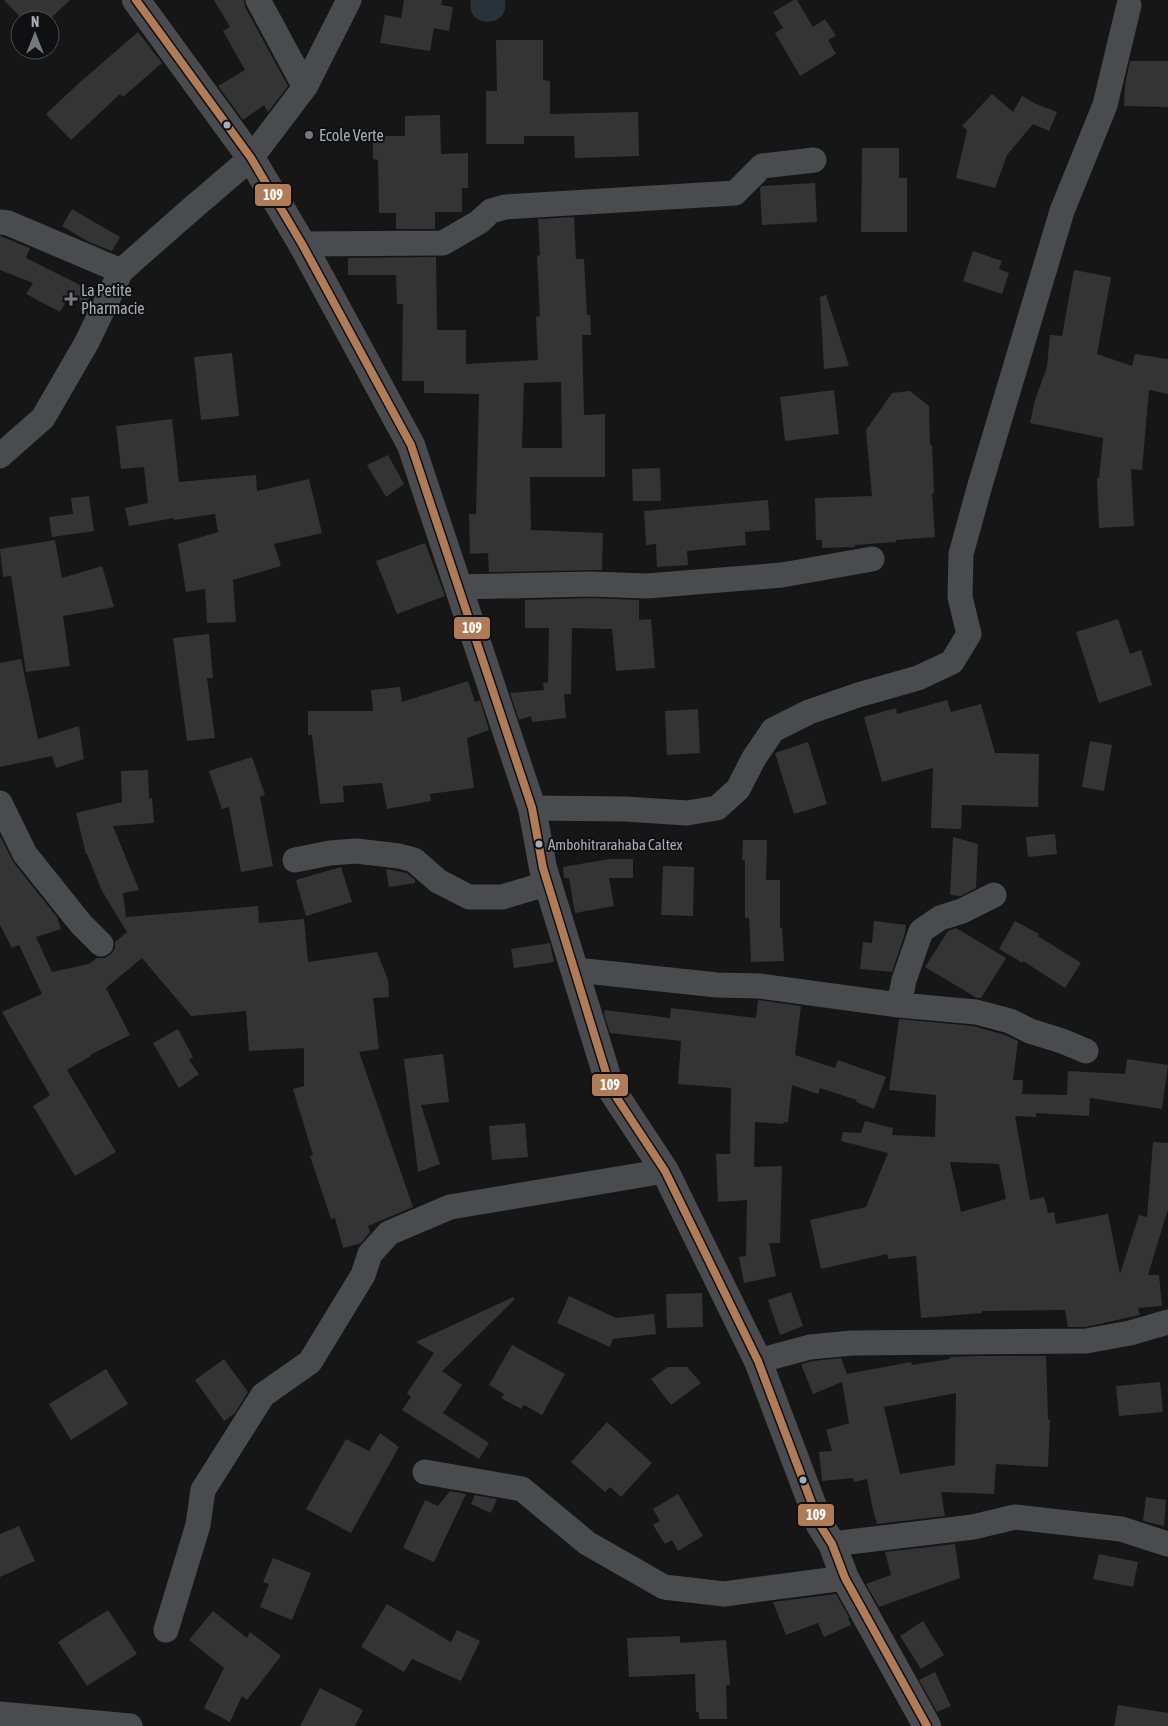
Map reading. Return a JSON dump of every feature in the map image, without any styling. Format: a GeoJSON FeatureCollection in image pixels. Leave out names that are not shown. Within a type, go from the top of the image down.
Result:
{"type":"FeatureCollection","features":[{"type":"Feature","properties":{"kind":"street"},"geometry":{"type":"LineString","coordinates":[[136,0],[251,158],[302,244],[411,445],[532,808],[543,868],[576,970],[611,1089],[665,1171],[758,1361],[820,1525],[832,1544],[845,1578],[927,1726]]}},
{"type":"Feature","properties":{"kind":"street"},"geometry":{"type":"LineString","coordinates":[[258,0],[305,87]]}},
{"type":"Feature","properties":{"kind":"street"},"geometry":{"type":"LineString","coordinates":[[0,456],[43,418],[87,342],[122,271],[251,158],[305,87],[349,0]]}},
{"type":"Feature","properties":{"kind":"street"},"geometry":{"type":"LineString","coordinates":[[532,808],[625,809],[687,813],[718,808],[738,789],[754,758],[773,730],[809,712],[858,695],[918,678],[952,662],[969,634],[960,597],[961,554],[965,536],[1062,211],[1106,105],[1128,5]]}},
{"type":"Feature","properties":{"kind":"street"},"geometry":{"type":"LineString","coordinates":[[302,244],[442,243],[479,222],[491,211],[505,207],[735,192],[762,166],[814,160]]}},
{"type":"Feature","properties":{"kind":"street"},"geometry":{"type":"LineString","coordinates":[[0,222],[8,223],[122,271]]}},
{"type":"Feature","properties":{"kind":"street"},"geometry":{"type":"LineString","coordinates":[[458,587],[591,584],[648,586],[782,575],[872,558]]}},
{"type":"Feature","properties":{"kind":"street"},"geometry":{"type":"LineString","coordinates":[[0,803],[25,854],[81,924],[101,944]]}},
{"type":"Feature","properties":{"kind":"street"},"geometry":{"type":"LineString","coordinates":[[295,860],[330,853],[356,851],[399,856],[414,860],[438,881],[469,898],[502,897],[548,883]]}},
{"type":"Feature","properties":{"kind":"street"},"geometry":{"type":"LineString","coordinates":[[899,1005],[904,980],[921,931],[940,918],[962,911],[994,895]]}},
{"type":"Feature","properties":{"kind":"street"},"geometry":{"type":"LineString","coordinates":[[576,970],[718,984],[759,986],[899,1005],[976,1012],[1010,1021],[1030,1031],[1086,1051]]}},
{"type":"Feature","properties":{"kind":"street"},"geometry":{"type":"LineString","coordinates":[[166,1630],[198,1525],[203,1490],[263,1394],[310,1362],[363,1275],[370,1254],[389,1233],[450,1207],[665,1171]]}},
{"type":"Feature","properties":{"kind":"street"},"geometry":{"type":"LineString","coordinates":[[758,1361],[810,1347],[852,1343],[1086,1341],[1130,1333],[1168,1322]]}},
{"type":"Feature","properties":{"kind":"street"},"geometry":{"type":"LineString","coordinates":[[424,1472],[522,1489],[587,1543],[664,1587],[724,1594],[845,1578]]}},
{"type":"Feature","properties":{"kind":"street"},"geometry":{"type":"LineString","coordinates":[[832,1544],[973,1527],[1015,1516],[1121,1529],[1168,1544]]}},
{"type":"Feature","properties":{"kind":"street"},"geometry":{"type":"LineString","coordinates":[[0,1714],[130,1726]]}},
{"type":"Feature","properties":{"kind":"shaded area"},"geometry":{"type":"Polygon","coordinates":[[[471,0],[505,0],[505,10],[495,20],[488,22],[480,20],[474,16],[471,10],[471,0]]]}},
{"type":"Feature","properties":{"kind":"building"},"geometry":{"type":"Polygon","coordinates":[[[4,0],[70,0],[60,10],[14,10],[4,0]]]}},
{"type":"Feature","properties":{"kind":"building"},"geometry":{"type":"Polygon","coordinates":[[[214,0],[244,0],[245,7],[288,86],[268,112],[264,105],[243,120],[218,86],[245,70],[223,31],[230,27],[214,0]]]}},
{"type":"Feature","properties":{"kind":"building"},"geometry":{"type":"Polygon","coordinates":[[[404,0],[442,0],[441,5],[453,7],[449,31],[434,28],[430,51],[380,43],[385,15],[401,18],[404,0]]]}},
{"type":"Feature","properties":{"kind":"building"},"geometry":{"type":"Polygon","coordinates":[[[797,0],[813,27],[825,19],[836,36],[828,40],[836,54],[800,76],[775,33],[783,28],[773,12],[797,0]]]}},
{"type":"Feature","properties":{"kind":"building"},"geometry":{"type":"Polygon","coordinates":[[[138,32],[162,63],[123,97],[120,94],[71,140],[46,114],[138,32]]]}},
{"type":"Feature","properties":{"kind":"building"},"geometry":{"type":"Polygon","coordinates":[[[496,40],[543,40],[543,80],[550,81],[550,114],[638,112],[639,156],[575,158],[574,136],[524,136],[524,144],[486,144],[486,91],[497,91],[496,40]]]}},
{"type":"Feature","properties":{"kind":"building"},"geometry":{"type":"Polygon","coordinates":[[[1130,61],[1168,61],[1168,107],[1124,106],[1125,85],[1130,61]]]}},
{"type":"Feature","properties":{"kind":"building"},"geometry":{"type":"Polygon","coordinates":[[[992,94],[1013,112],[1022,96],[1057,112],[1049,131],[1033,124],[1007,155],[995,188],[956,178],[967,130],[962,126],[992,94]]]}},
{"type":"Feature","properties":{"kind":"building"},"geometry":{"type":"Polygon","coordinates":[[[440,115],[441,154],[468,153],[468,188],[462,188],[462,212],[435,212],[435,229],[396,229],[396,213],[379,213],[378,160],[373,159],[373,136],[405,136],[405,116],[440,115]]]}},
{"type":"Feature","properties":{"kind":"building"},"geometry":{"type":"Polygon","coordinates":[[[862,148],[899,148],[899,178],[907,178],[907,232],[861,232],[862,148]]]}},
{"type":"Feature","properties":{"kind":"building"},"geometry":{"type":"Polygon","coordinates":[[[815,183],[817,222],[762,225],[760,188],[762,186],[815,183]]]}},
{"type":"Feature","properties":{"kind":"building"},"geometry":{"type":"Polygon","coordinates":[[[72,209],[120,237],[112,251],[89,242],[62,226],[72,209]]]}},
{"type":"Feature","properties":{"kind":"building"},"geometry":{"type":"Polygon","coordinates":[[[574,217],[576,259],[584,259],[587,315],[590,315],[591,335],[582,335],[584,415],[605,414],[605,477],[530,477],[531,530],[603,533],[602,570],[489,572],[488,553],[470,554],[469,514],[476,514],[479,394],[424,393],[424,381],[402,381],[403,304],[397,304],[396,275],[348,275],[348,258],[436,257],[437,330],[466,330],[466,364],[538,360],[536,317],[540,316],[537,256],[540,255],[538,219],[574,217]],[[561,382],[524,383],[522,448],[562,448],[561,382]]]}},
{"type":"Feature","properties":{"kind":"building"},"geometry":{"type":"Polygon","coordinates":[[[0,236],[30,248],[26,258],[92,291],[86,305],[68,298],[60,312],[26,294],[33,283],[0,270],[0,236]]]}},
{"type":"Feature","properties":{"kind":"building"},"geometry":{"type":"Polygon","coordinates":[[[973,251],[1002,261],[999,269],[1009,273],[1002,294],[963,281],[973,251]]]}},
{"type":"Feature","properties":{"kind":"building"},"geometry":{"type":"Polygon","coordinates":[[[1074,270],[1111,277],[1097,354],[1132,366],[1135,354],[1168,359],[1168,394],[1149,390],[1142,470],[1131,469],[1134,526],[1099,528],[1097,478],[1099,478],[1103,438],[1030,423],[1035,400],[1047,367],[1050,335],[1062,336],[1074,270]]]}},
{"type":"Feature","properties":{"kind":"building"},"geometry":{"type":"Polygon","coordinates":[[[826,295],[849,366],[824,369],[820,297],[826,295]]]}},
{"type":"Feature","properties":{"kind":"building"},"geometry":{"type":"Polygon","coordinates":[[[232,353],[239,416],[201,420],[194,357],[232,353]]]}},
{"type":"Feature","properties":{"kind":"building"},"geometry":{"type":"Polygon","coordinates":[[[834,390],[839,434],[785,441],[780,397],[834,390]]]}},
{"type":"Feature","properties":{"kind":"building"},"geometry":{"type":"Polygon","coordinates":[[[910,391],[929,406],[935,537],[855,545],[855,547],[822,548],[822,540],[816,540],[815,498],[872,496],[866,430],[892,393],[910,391]]]}},
{"type":"Feature","properties":{"kind":"building"},"geometry":{"type":"Polygon","coordinates":[[[172,419],[179,482],[256,475],[257,491],[309,479],[322,533],[274,544],[281,566],[233,580],[236,622],[207,623],[205,589],[186,592],[178,544],[218,532],[215,514],[174,520],[174,518],[129,526],[125,508],[148,503],[144,467],[121,469],[116,426],[172,419]]]}},
{"type":"Feature","properties":{"kind":"building"},"geometry":{"type":"Polygon","coordinates":[[[388,455],[404,484],[386,497],[367,465],[388,455]]]}},
{"type":"Feature","properties":{"kind":"building"},"geometry":{"type":"Polygon","coordinates":[[[660,468],[661,501],[633,501],[632,469],[660,468]]]}},
{"type":"Feature","properties":{"kind":"building"},"geometry":{"type":"Polygon","coordinates":[[[89,496],[94,531],[52,537],[49,517],[73,514],[71,498],[89,496]]]}},
{"type":"Feature","properties":{"kind":"building"},"geometry":{"type":"Polygon","coordinates":[[[768,500],[770,530],[745,532],[746,545],[687,551],[688,565],[657,567],[656,544],[646,545],[644,511],[768,500]]]}},
{"type":"Feature","properties":{"kind":"building"},"geometry":{"type":"Polygon","coordinates":[[[55,540],[62,578],[102,566],[114,607],[63,616],[70,666],[26,672],[11,576],[3,577],[0,549],[55,540]]]}},
{"type":"Feature","properties":{"kind":"building"},"geometry":{"type":"Polygon","coordinates":[[[425,543],[445,596],[397,614],[376,561],[425,543]]]}},
{"type":"Feature","properties":{"kind":"building"},"geometry":{"type":"Polygon","coordinates":[[[591,598],[639,600],[639,620],[651,619],[655,668],[616,671],[612,629],[572,628],[571,694],[564,694],[566,718],[532,722],[531,716],[519,720],[510,693],[544,690],[543,683],[548,682],[549,628],[525,628],[525,600],[591,598]]]}},
{"type":"Feature","properties":{"kind":"building"},"geometry":{"type":"Polygon","coordinates":[[[1118,619],[1130,654],[1141,650],[1152,685],[1099,703],[1076,632],[1118,619]]]}},
{"type":"Feature","properties":{"kind":"building"},"geometry":{"type":"Polygon","coordinates":[[[209,634],[213,678],[207,678],[215,738],[187,741],[173,638],[209,634]]]}},
{"type":"Feature","properties":{"kind":"building"},"geometry":{"type":"Polygon","coordinates":[[[21,659],[38,739],[79,726],[84,759],[56,768],[52,756],[0,767],[0,663],[21,659]]]}},
{"type":"Feature","properties":{"kind":"building"},"geometry":{"type":"Polygon","coordinates":[[[468,681],[475,702],[480,700],[489,730],[467,738],[474,788],[430,794],[431,801],[387,809],[382,783],[343,786],[344,802],[320,804],[312,735],[308,735],[308,711],[373,711],[371,690],[400,687],[402,702],[468,681]]]}},
{"type":"Feature","properties":{"kind":"building"},"geometry":{"type":"Polygon","coordinates":[[[947,700],[951,712],[981,704],[995,753],[1039,754],[1038,807],[962,805],[961,829],[931,828],[933,768],[882,782],[864,717],[896,708],[897,714],[947,700]]]}},
{"type":"Feature","properties":{"kind":"building"},"geometry":{"type":"Polygon","coordinates":[[[698,709],[700,753],[667,755],[665,711],[698,709]]]}},
{"type":"Feature","properties":{"kind":"building"},"geometry":{"type":"Polygon","coordinates":[[[1090,741],[1112,745],[1104,791],[1082,787],[1090,741]]]}},
{"type":"Feature","properties":{"kind":"building"},"geometry":{"type":"Polygon","coordinates":[[[808,742],[827,804],[794,814],[775,753],[808,742]]]}},
{"type":"Feature","properties":{"kind":"building"},"geometry":{"type":"Polygon","coordinates":[[[252,757],[265,795],[260,797],[273,866],[241,872],[229,807],[222,809],[209,771],[252,757]]]}},
{"type":"Feature","properties":{"kind":"building"},"geometry":{"type":"Polygon","coordinates":[[[148,770],[149,799],[152,798],[154,823],[113,826],[139,890],[123,893],[126,917],[258,906],[259,923],[304,919],[308,962],[377,952],[388,980],[389,997],[373,998],[379,1049],[359,1052],[413,1207],[368,1226],[370,1232],[361,1243],[343,1248],[335,1218],[331,1219],[310,1156],[313,1155],[293,1089],[304,1086],[304,1048],[249,1051],[246,1011],[191,1016],[142,958],[106,988],[130,1035],[90,1055],[67,1070],[116,1152],[75,1176],[33,1106],[50,1095],[2,1012],[42,994],[19,945],[12,948],[0,925],[0,836],[14,863],[57,917],[61,929],[36,937],[52,972],[89,964],[97,958],[105,958],[115,948],[115,942],[127,932],[102,891],[86,854],[76,813],[122,802],[121,771],[148,770]]]}},
{"type":"Feature","properties":{"kind":"building"},"geometry":{"type":"Polygon","coordinates":[[[1055,834],[1057,854],[1028,857],[1026,837],[1055,834]]]}},
{"type":"Feature","properties":{"kind":"building"},"geometry":{"type":"Polygon","coordinates":[[[953,837],[978,844],[976,888],[961,896],[950,895],[953,837]]]}},
{"type":"Feature","properties":{"kind":"building"},"geometry":{"type":"Polygon","coordinates":[[[743,840],[767,840],[766,880],[780,880],[780,928],[782,927],[784,961],[751,962],[749,918],[745,918],[745,861],[742,860],[743,840]]]}},
{"type":"Feature","properties":{"kind":"building"},"geometry":{"type":"Polygon","coordinates":[[[609,859],[633,859],[633,878],[609,878],[614,906],[575,913],[569,878],[564,878],[563,867],[609,859]]]}},
{"type":"Feature","properties":{"kind":"building"},"geometry":{"type":"Polygon","coordinates":[[[663,866],[694,867],[693,916],[661,915],[663,866]]]}},
{"type":"Feature","properties":{"kind":"building"},"geometry":{"type":"Polygon","coordinates":[[[341,867],[352,902],[306,916],[296,880],[341,867]]]}},
{"type":"Feature","properties":{"kind":"building"},"geometry":{"type":"Polygon","coordinates":[[[386,869],[407,873],[415,880],[415,883],[389,887],[386,869]]]}},
{"type":"Feature","properties":{"kind":"building"},"geometry":{"type":"Polygon","coordinates":[[[874,921],[906,925],[892,972],[860,969],[863,942],[872,943],[874,921]]]}},
{"type":"Feature","properties":{"kind":"building"},"geometry":{"type":"Polygon","coordinates":[[[1015,921],[1039,934],[1038,936],[1081,963],[1065,988],[1023,961],[1023,963],[999,949],[1015,921]]]}},
{"type":"Feature","properties":{"kind":"building"},"geometry":{"type":"Polygon","coordinates":[[[956,928],[1006,958],[981,998],[977,998],[925,967],[948,931],[956,928]]]}},
{"type":"Feature","properties":{"kind":"building"},"geometry":{"type":"Polygon","coordinates":[[[550,943],[554,962],[514,968],[511,949],[550,943]]]}},
{"type":"Feature","properties":{"kind":"building"},"geometry":{"type":"Polygon","coordinates":[[[758,1000],[801,1006],[795,1055],[835,1068],[838,1060],[886,1077],[874,1109],[856,1102],[857,1100],[820,1088],[818,1094],[792,1085],[788,1122],[783,1124],[755,1122],[754,1167],[782,1166],[780,1243],[769,1243],[776,1276],[744,1283],[739,1257],[746,1256],[747,1200],[718,1202],[716,1154],[730,1154],[731,1088],[678,1084],[681,1041],[610,1033],[604,1014],[605,1010],[670,1018],[671,1008],[756,1018],[758,1000]]]}},
{"type":"Feature","properties":{"kind":"building"},"geometry":{"type":"Polygon","coordinates":[[[899,1019],[973,1026],[1005,1035],[1018,1041],[1013,1080],[1023,1080],[1022,1094],[1067,1095],[1068,1071],[1125,1074],[1127,1059],[1168,1065],[1162,1109],[1090,1098],[1089,1116],[1036,1113],[1036,1117],[1015,1116],[1030,1200],[1044,1197],[1048,1213],[1054,1212],[1056,1224],[1108,1214],[1120,1274],[1139,1215],[1147,1217],[1153,1142],[1168,1143],[1168,1209],[1148,1275],[1159,1275],[1162,1306],[1138,1308],[1140,1315],[1085,1327],[1068,1327],[1065,1310],[982,1311],[982,1313],[921,1318],[916,1256],[888,1259],[887,1254],[821,1269],[810,1220],[866,1207],[888,1153],[841,1141],[843,1132],[861,1133],[865,1121],[893,1128],[892,1135],[935,1137],[936,1095],[889,1090],[899,1019]],[[950,1162],[961,1212],[1006,1199],[999,1164],[950,1162]]]}},
{"type":"Feature","properties":{"kind":"building"},"geometry":{"type":"Polygon","coordinates":[[[178,1029],[193,1057],[189,1060],[199,1074],[179,1088],[153,1043],[178,1029]]]}},
{"type":"Feature","properties":{"kind":"building"},"geometry":{"type":"Polygon","coordinates":[[[443,1054],[449,1102],[421,1105],[440,1164],[418,1172],[404,1059],[443,1054]]]}},
{"type":"Feature","properties":{"kind":"building"},"geometry":{"type":"Polygon","coordinates":[[[525,1123],[528,1157],[492,1160],[489,1126],[525,1123]]]}},
{"type":"Feature","properties":{"kind":"building"},"geometry":{"type":"Polygon","coordinates":[[[791,1292],[803,1326],[780,1335],[768,1300],[791,1292]]]}},
{"type":"Feature","properties":{"kind":"building"},"geometry":{"type":"Polygon","coordinates":[[[702,1293],[703,1327],[667,1328],[666,1294],[702,1293]]]}},
{"type":"Feature","properties":{"kind":"building"},"geometry":{"type":"Polygon","coordinates":[[[569,1296],[616,1318],[654,1314],[656,1334],[613,1339],[610,1347],[557,1323],[569,1296]]]}},
{"type":"Feature","properties":{"kind":"building"},"geometry":{"type":"Polygon","coordinates":[[[513,1297],[514,1300],[442,1371],[462,1385],[443,1413],[489,1443],[479,1459],[402,1410],[411,1397],[407,1393],[434,1353],[416,1342],[513,1297]]]}},
{"type":"Feature","properties":{"kind":"building"},"geometry":{"type":"Polygon","coordinates":[[[512,1345],[565,1374],[542,1415],[524,1405],[521,1409],[501,1398],[504,1394],[489,1385],[512,1345]]]}},
{"type":"Feature","properties":{"kind":"building"},"geometry":{"type":"Polygon","coordinates":[[[1046,1356],[1048,1419],[1050,1420],[1048,1467],[996,1464],[994,1494],[941,1492],[945,1516],[877,1524],[867,1479],[854,1482],[853,1478],[822,1481],[819,1452],[832,1451],[826,1430],[849,1423],[842,1382],[813,1394],[801,1364],[841,1358],[847,1374],[911,1362],[912,1365],[950,1359],[950,1357],[1046,1356]],[[956,1393],[884,1407],[900,1474],[955,1465],[956,1393]]]}},
{"type":"Feature","properties":{"kind":"building"},"geometry":{"type":"Polygon","coordinates":[[[224,1359],[248,1392],[235,1413],[224,1421],[195,1380],[224,1359]]]}},
{"type":"Feature","properties":{"kind":"building"},"geometry":{"type":"Polygon","coordinates":[[[668,1367],[687,1367],[701,1383],[671,1405],[651,1379],[668,1367]]]}},
{"type":"Feature","properties":{"kind":"building"},"geometry":{"type":"Polygon","coordinates":[[[106,1369],[128,1404],[71,1440],[49,1404],[106,1369]]]}},
{"type":"Feature","properties":{"kind":"building"},"geometry":{"type":"Polygon","coordinates":[[[1160,1382],[1163,1412],[1119,1416],[1116,1386],[1160,1382]]]}},
{"type":"Feature","properties":{"kind":"building"},"geometry":{"type":"Polygon","coordinates":[[[607,1422],[652,1463],[621,1497],[610,1487],[605,1492],[571,1462],[607,1422]]]}},
{"type":"Feature","properties":{"kind":"building"},"geometry":{"type":"Polygon","coordinates":[[[380,1433],[399,1447],[351,1533],[306,1509],[346,1439],[369,1451],[380,1433]]]}},
{"type":"Feature","properties":{"kind":"building"},"geometry":{"type":"Polygon","coordinates":[[[450,1491],[466,1494],[434,1562],[403,1548],[425,1500],[438,1506],[450,1491]]]}},
{"type":"Feature","properties":{"kind":"building"},"geometry":{"type":"Polygon","coordinates":[[[678,1494],[703,1536],[678,1551],[672,1540],[665,1544],[653,1525],[660,1521],[653,1509],[678,1494]]]}},
{"type":"Feature","properties":{"kind":"building"},"geometry":{"type":"Polygon","coordinates":[[[475,1495],[497,1499],[491,1513],[471,1504],[475,1495]]]}},
{"type":"Feature","properties":{"kind":"building"},"geometry":{"type":"Polygon","coordinates":[[[1146,1497],[1166,1500],[1164,1526],[1143,1521],[1146,1497]]]}},
{"type":"Feature","properties":{"kind":"building"},"geometry":{"type":"Polygon","coordinates":[[[19,1526],[35,1561],[0,1577],[0,1534],[19,1526]]]}},
{"type":"Feature","properties":{"kind":"building"},"geometry":{"type":"Polygon","coordinates":[[[955,1544],[960,1578],[879,1607],[866,1584],[891,1575],[885,1552],[955,1544]]]}},
{"type":"Feature","properties":{"kind":"building"},"geometry":{"type":"Polygon","coordinates":[[[1099,1554],[1138,1562],[1133,1587],[1093,1579],[1099,1554]]]}},
{"type":"Feature","properties":{"kind":"building"},"geometry":{"type":"Polygon","coordinates":[[[273,1558],[311,1573],[292,1620],[260,1607],[269,1584],[263,1582],[273,1558]]]}},
{"type":"Feature","properties":{"kind":"building"},"geometry":{"type":"Polygon","coordinates":[[[836,1594],[849,1617],[851,1625],[824,1637],[818,1623],[786,1635],[773,1602],[836,1594]]]}},
{"type":"Feature","properties":{"kind":"building"},"geometry":{"type":"Polygon","coordinates":[[[387,1604],[451,1642],[457,1630],[480,1641],[461,1681],[412,1659],[404,1672],[361,1647],[387,1604]]]}},
{"type":"Feature","properties":{"kind":"building"},"geometry":{"type":"Polygon","coordinates":[[[108,1610],[137,1654],[87,1686],[58,1642],[108,1610]]]}},
{"type":"Feature","properties":{"kind":"building"},"geometry":{"type":"Polygon","coordinates":[[[213,1611],[247,1638],[250,1632],[281,1656],[247,1700],[242,1696],[230,1722],[204,1708],[224,1668],[189,1640],[213,1611]]]}},
{"type":"Feature","properties":{"kind":"building"},"geometry":{"type":"Polygon","coordinates":[[[923,1621],[944,1655],[921,1669],[900,1636],[923,1621]]]}},
{"type":"Feature","properties":{"kind":"building"},"geometry":{"type":"Polygon","coordinates":[[[680,1636],[680,1643],[726,1640],[730,1685],[726,1685],[727,1719],[699,1719],[699,1712],[696,1712],[695,1674],[629,1677],[627,1638],[680,1636]]]}},
{"type":"Feature","properties":{"kind":"building"},"geometry":{"type":"Polygon","coordinates":[[[935,1672],[951,1706],[937,1712],[919,1680],[935,1672]]]}},
{"type":"Feature","properties":{"kind":"building"},"geometry":{"type":"Polygon","coordinates":[[[320,1688],[363,1710],[355,1726],[300,1726],[320,1688]]]}},
{"type":"Feature","properties":{"kind":"building"},"geometry":{"type":"Polygon","coordinates":[[[1118,1705],[1168,1713],[1168,1726],[1114,1726],[1118,1705]]]}},
{"type":"Feature","properties":{"kind":"transit line","name":"109"},"geometry":{"type":"LineString","coordinates":[[136,0],[251,158],[302,244],[411,445],[532,808],[543,868],[611,1089],[665,1171],[758,1361],[820,1525],[832,1544],[845,1578],[927,1726]]}},
{"type":"Feature","properties":{"kind":"place","name":"Ecole Verte"},"geometry":{"type":"Point","coordinates":[309,135]}},
{"type":"Feature","properties":{"kind":"place","name":"La Petite Pharmacie"},"geometry":{"type":"Point","coordinates":[71,299]}},
{"type":"Feature","properties":{"kind":"place","name":"Ambohitrarahaba Caltex"},"geometry":{"type":"Point","coordinates":[539,844]}}]}
